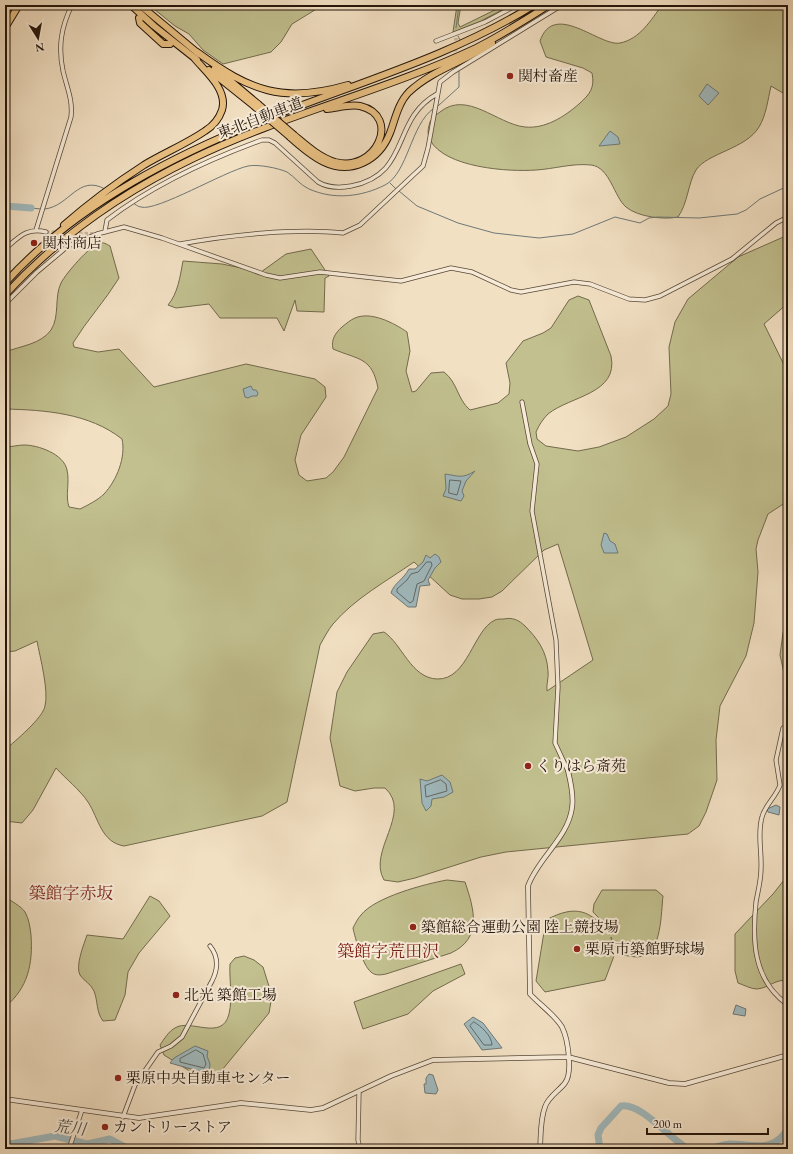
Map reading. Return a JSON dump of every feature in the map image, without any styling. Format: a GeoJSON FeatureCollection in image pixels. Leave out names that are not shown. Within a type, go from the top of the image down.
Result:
{"type":"FeatureCollection","features":[{"type":"Feature","properties":{"kind":"highway"},"geometry":{"type":"LineString","coordinates":[[5,17],[10,5]]}},
{"type":"Feature","properties":{"kind":"highway"},"geometry":{"type":"LineString","coordinates":[[5,28],[19,5]]}},
{"type":"Feature","properties":{"kind":"highway"},"geometry":{"type":"LineString","coordinates":[[141,5],[197,52],[306,150],[324,162],[338,167],[362,164],[373,158],[382,148],[389,135],[400,106],[408,93],[420,84],[484,49],[537,13]]}},
{"type":"Feature","properties":{"kind":"highway","name":"東北自動車道"},"geometry":{"type":"LineString","coordinates":[[98,201],[178,158],[224,136],[393,72],[471,40],[534,5]]}},
{"type":"Feature","properties":{"kind":"highway","name":"東北自動車道"},"geometry":{"type":"LineString","coordinates":[[5,295],[43,257],[107,208],[127,195],[195,158],[258,131],[452,58],[506,32],[549,5]]}},
{"type":"Feature","properties":{"kind":"highway"},"geometry":{"type":"LineString","coordinates":[[132,6],[139,15],[170,44],[178,47]]}},
{"type":"Feature","properties":{"kind":"highway"},"geometry":{"type":"LineString","coordinates":[[139,15],[178,47],[256,105]]}},
{"type":"Feature","properties":{"kind":"highway"},"geometry":{"type":"LineString","coordinates":[[197,52],[222,69],[257,88],[287,94],[322,91],[393,72]]}},
{"type":"Feature","properties":{"kind":"highway"},"geometry":{"type":"LineString","coordinates":[[5,283],[70,220],[98,201],[114,186],[144,166],[206,131],[217,122],[222,110],[220,90],[214,80],[195,59]]}},
{"type":"Feature","properties":{"kind":"highway"},"geometry":{"type":"LineString","coordinates":[[292,136],[322,156],[342,163],[354,162],[364,158],[373,152],[380,142],[380,123],[372,112],[366,108],[359,106],[348,106],[310,112]]}},
{"type":"Feature","properties":{"kind":"street"},"geometry":{"type":"LineString","coordinates":[[36,230],[43,204],[51,186],[72,117],[71,96],[63,72],[60,48],[62,25],[72,5]]}},
{"type":"Feature","properties":{"kind":"street"},"geometry":{"type":"LineString","coordinates":[[436,41],[455,36],[517,5]]}},
{"type":"Feature","properties":{"kind":"street"},"geometry":{"type":"LineString","coordinates":[[180,244],[240,236],[303,232],[343,233],[360,225],[423,166],[440,82],[455,70],[462,68],[562,5]]}},
{"type":"Feature","properties":{"kind":"street"},"geometry":{"type":"LineString","coordinates":[[105,231],[107,220],[136,199],[206,162],[262,140],[269,140],[275,143],[318,182],[325,186],[339,187],[363,182],[380,174],[389,165],[412,116],[422,104],[437,94]]}},
{"type":"Feature","properties":{"kind":"street"},"geometry":{"type":"LineString","coordinates":[[5,304],[37,272],[68,246],[105,231],[124,227],[180,244],[266,276],[280,278],[320,272],[402,281],[451,268],[472,272],[511,290],[521,292],[574,282],[590,284],[629,299],[645,300],[660,296],[732,259],[776,223],[788,217]]}},
{"type":"Feature","properties":{"kind":"street"},"geometry":{"type":"LineString","coordinates":[[5,249],[17,238],[28,232],[36,230],[46,232]]}},
{"type":"Feature","properties":{"kind":"street"},"geometry":{"type":"LineString","coordinates":[[522,402],[530,444],[537,464],[532,511],[556,640],[558,687],[555,743],[568,771],[572,790],[572,809],[566,827],[532,874],[528,886],[530,994],[541,1007],[554,1017],[562,1027],[566,1038],[570,1074],[565,1083],[546,1105],[541,1121],[540,1149]]}},
{"type":"Feature","properties":{"kind":"street"},"geometry":{"type":"LineString","coordinates":[[783,728],[776,760],[780,785],[766,807],[760,826],[761,871],[756,903],[754,931],[755,946],[764,980],[776,997],[788,1005]]}},
{"type":"Feature","properties":{"kind":"street"},"geometry":{"type":"LineString","coordinates":[[123,1117],[135,1085],[158,1052],[171,1046],[182,1037],[212,981],[216,973],[217,959],[215,951],[210,946]]}},
{"type":"Feature","properties":{"kind":"street"},"geometry":{"type":"LineString","coordinates":[[5,1099],[123,1117],[149,1118],[241,1103],[312,1110],[323,1108],[359,1093],[391,1076],[433,1060],[568,1057],[669,1083],[685,1084],[788,1055]]}},
{"type":"Feature","properties":{"kind":"street"},"geometry":{"type":"LineString","coordinates":[[359,1093],[358,1140],[360,1149]]}},
{"type":"Feature","properties":{"kind":"street"},"geometry":{"type":"LineString","coordinates":[[69,1148],[82,1110]]}},
{"type":"Feature","properties":{"kind":"shaded area"},"geometry":{"type":"Polygon","coordinates":[[[149,5],[323,5],[292,24],[281,42],[271,52],[223,64],[203,50],[189,34],[175,26],[149,5]]]}},
{"type":"Feature","properties":{"kind":"shaded area"},"geometry":{"type":"Polygon","coordinates":[[[457,5],[461,5],[458,23],[460,27],[505,5],[511,5],[481,21],[453,32],[457,5]]]}},
{"type":"Feature","properties":{"kind":"shaded area"},"geometry":{"type":"Polygon","coordinates":[[[662,5],[788,5],[788,96],[771,86],[765,113],[759,127],[745,141],[701,164],[693,175],[684,206],[678,217],[651,217],[631,210],[622,202],[603,171],[591,165],[524,170],[495,169],[478,166],[449,157],[438,149],[430,140],[428,131],[431,120],[437,114],[450,106],[471,106],[514,125],[525,127],[540,126],[561,118],[589,94],[593,83],[593,78],[592,73],[583,68],[546,57],[540,41],[547,29],[556,25],[566,25],[578,28],[601,39],[620,43],[627,41],[639,33],[649,23],[662,5]]]}},
{"type":"Feature","properties":{"kind":"shaded area"},"geometry":{"type":"Polygon","coordinates":[[[788,235],[788,303],[764,324],[788,373],[788,501],[768,514],[758,540],[756,549],[758,572],[754,623],[746,656],[720,706],[716,740],[717,780],[706,812],[699,826],[688,834],[506,852],[481,857],[398,882],[384,880],[380,869],[381,857],[393,820],[394,809],[392,798],[385,788],[355,791],[340,786],[330,738],[337,692],[347,672],[373,634],[384,632],[390,637],[420,673],[437,679],[447,677],[456,672],[463,663],[487,625],[496,620],[510,618],[523,624],[541,646],[547,664],[547,691],[593,660],[558,544],[544,550],[502,591],[492,597],[462,599],[450,595],[414,562],[351,606],[331,626],[320,645],[287,802],[262,816],[124,846],[116,844],[105,835],[88,802],[56,768],[33,810],[22,823],[5,821],[5,750],[39,717],[45,706],[46,692],[37,641],[15,651],[5,652],[5,447],[30,445],[50,452],[61,459],[67,470],[67,498],[69,507],[80,509],[99,498],[109,488],[119,468],[123,453],[123,446],[122,439],[109,430],[81,418],[36,410],[5,409],[5,352],[36,342],[47,335],[54,325],[61,283],[78,260],[95,245],[105,243],[110,246],[119,278],[78,335],[73,343],[74,347],[98,352],[119,349],[154,387],[246,364],[315,379],[325,387],[326,397],[301,435],[295,460],[299,475],[307,481],[326,478],[333,472],[344,457],[378,388],[372,370],[368,365],[357,358],[333,349],[333,340],[337,332],[353,319],[361,316],[375,317],[396,325],[407,332],[410,351],[406,371],[412,392],[416,391],[431,373],[444,372],[449,376],[462,401],[470,410],[498,403],[509,394],[510,383],[506,363],[523,341],[551,328],[569,300],[578,296],[589,300],[611,356],[611,369],[608,379],[591,392],[557,408],[548,414],[541,422],[536,432],[537,439],[546,446],[578,451],[599,447],[626,437],[654,419],[668,406],[671,394],[669,347],[675,322],[688,299],[738,257],[788,235]]]}},
{"type":"Feature","properties":{"kind":"shaded area"},"geometry":{"type":"Polygon","coordinates":[[[311,249],[329,276],[325,278],[324,312],[297,311],[295,300],[284,331],[277,318],[220,318],[209,304],[176,308],[168,305],[174,295],[180,279],[183,261],[222,264],[261,272],[286,254],[311,249]]]}},
{"type":"Feature","properties":{"kind":"shaded area"},"geometry":{"type":"Polygon","coordinates":[[[788,609],[788,691],[780,655],[788,609]]]}},
{"type":"Feature","properties":{"kind":"shaded area"},"geometry":{"type":"Polygon","coordinates":[[[788,875],[788,981],[784,980],[776,982],[757,989],[750,988],[738,983],[735,971],[735,934],[773,894],[788,875]]]}},
{"type":"Feature","properties":{"kind":"shaded area","name":"築館総合運動公園 陸上競技場"},"geometry":{"type":"Polygon","coordinates":[[[447,880],[465,882],[473,912],[472,931],[468,939],[461,947],[451,953],[386,974],[376,975],[371,972],[362,958],[353,928],[360,916],[377,902],[401,892],[447,880]]]}},
{"type":"Feature","properties":{"kind":"shaded area"},"geometry":{"type":"Polygon","coordinates":[[[602,890],[656,890],[663,896],[661,921],[657,939],[653,947],[649,953],[640,957],[623,955],[615,946],[611,937],[614,956],[605,980],[545,992],[536,981],[546,920],[566,912],[582,912],[596,920],[610,935],[604,923],[593,912],[594,904],[602,890]]]}},
{"type":"Feature","properties":{"kind":"shaded area"},"geometry":{"type":"Polygon","coordinates":[[[150,896],[159,901],[170,916],[139,953],[128,972],[125,995],[115,1020],[103,1021],[99,1014],[94,991],[91,986],[81,977],[79,971],[80,955],[87,935],[123,939],[150,896]]]}},
{"type":"Feature","properties":{"kind":"shaded area"},"geometry":{"type":"Polygon","coordinates":[[[5,897],[25,912],[30,926],[31,956],[30,966],[24,984],[13,1000],[5,1007],[5,897]]]}},
{"type":"Feature","properties":{"kind":"shaded area"},"geometry":{"type":"Polygon","coordinates":[[[244,956],[254,960],[263,967],[272,996],[269,1013],[213,1081],[207,1082],[164,1055],[160,1045],[167,1035],[175,1028],[189,1026],[213,1028],[220,1027],[225,1022],[229,1014],[231,1001],[230,964],[235,958],[244,956]]]}},
{"type":"Feature","properties":{"kind":"shaded area"},"geometry":{"type":"Polygon","coordinates":[[[461,964],[465,974],[433,991],[408,1014],[363,1029],[354,1002],[461,964]]]}},
{"type":"Feature","properties":{"kind":"water"},"geometry":{"type":"Polygon","coordinates":[[[707,84],[719,93],[708,105],[699,96],[707,84]]]}},
{"type":"Feature","properties":{"kind":"water"},"geometry":{"type":"Polygon","coordinates":[[[610,131],[618,137],[620,144],[599,146],[610,131]]]}},
{"type":"Feature","properties":{"kind":"water"},"geometry":{"type":"Polygon","coordinates":[[[251,386],[253,390],[256,390],[258,393],[257,396],[248,398],[245,397],[243,389],[251,386]]]}},
{"type":"Feature","properties":{"kind":"water"},"geometry":{"type":"Polygon","coordinates":[[[475,471],[466,481],[462,491],[464,496],[461,501],[443,496],[446,489],[445,474],[463,476],[471,474],[475,471]]]}},
{"type":"Feature","properties":{"kind":"water"},"geometry":{"type":"Polygon","coordinates":[[[604,533],[607,534],[610,541],[615,544],[618,553],[604,553],[601,545],[604,533]]]}},
{"type":"Feature","properties":{"kind":"water"},"geometry":{"type":"Polygon","coordinates":[[[435,554],[439,557],[441,562],[435,568],[428,580],[430,585],[420,586],[416,607],[408,607],[391,593],[392,590],[409,569],[415,569],[423,562],[426,555],[430,558],[435,554]]]}},
{"type":"Feature","properties":{"kind":"water"},"geometry":{"type":"Polygon","coordinates":[[[442,775],[450,782],[453,792],[444,797],[432,799],[431,806],[426,811],[422,803],[420,779],[427,781],[442,775]]]}},
{"type":"Feature","properties":{"kind":"water"},"geometry":{"type":"Polygon","coordinates":[[[776,805],[780,807],[779,815],[768,812],[767,809],[776,805]]]}},
{"type":"Feature","properties":{"kind":"water"},"geometry":{"type":"Polygon","coordinates":[[[736,1005],[746,1009],[745,1016],[733,1014],[736,1005]]]}},
{"type":"Feature","properties":{"kind":"water"},"geometry":{"type":"Polygon","coordinates":[[[473,1017],[483,1023],[502,1048],[482,1050],[464,1024],[473,1017]]]}},
{"type":"Feature","properties":{"kind":"water"},"geometry":{"type":"Polygon","coordinates":[[[195,1046],[208,1051],[207,1056],[210,1064],[209,1074],[170,1063],[174,1058],[195,1046]]]}},
{"type":"Feature","properties":{"kind":"water"},"geometry":{"type":"Polygon","coordinates":[[[429,1074],[433,1075],[438,1090],[436,1094],[425,1093],[424,1084],[426,1084],[426,1078],[429,1074]]]}},
{"type":"Feature","properties":{"kind":"waterway"},"geometry":{"type":"LineString","coordinates":[[456,28],[459,5]]}},
{"type":"Feature","properties":{"kind":"waterway"},"geometry":{"type":"LineString","coordinates":[[458,36],[460,40]]}},
{"type":"Feature","properties":{"kind":"waterway"},"geometry":{"type":"LineString","coordinates":[[438,106],[459,87],[459,71]]}},
{"type":"Feature","properties":{"kind":"waterway"},"geometry":{"type":"LineString","coordinates":[[133,203],[141,207],[149,207],[175,198],[237,169],[248,166],[279,169],[287,172],[309,189],[328,195],[347,196],[367,192],[385,185],[393,179],[404,160],[419,126],[433,109]]}},
{"type":"Feature","properties":{"kind":"waterway"},"geometry":{"type":"LineString","coordinates":[[390,183],[396,189]]}},
{"type":"Feature","properties":{"kind":"waterway"},"geometry":{"type":"LineString","coordinates":[[45,209],[54,207],[74,192],[88,185],[96,185],[105,189]]}},
{"type":"Feature","properties":{"kind":"waterway"},"geometry":{"type":"LineString","coordinates":[[399,191],[417,206],[458,223],[494,233],[539,238],[573,234],[615,217],[640,223],[649,218],[658,217],[699,218],[737,214],[746,210],[760,199],[788,186]]}},
{"type":"Feature","properties":{"kind":"waterway"},"geometry":{"type":"LineString","coordinates":[[5,206],[31,208]]}},
{"type":"Feature","properties":{"kind":"waterway"},"geometry":{"type":"LineString","coordinates":[[31,208],[41,209]]}},
{"type":"Feature","properties":{"kind":"waterway","name":"荒川"},"geometry":{"type":"LineString","coordinates":[[600,1149],[598,1135],[601,1128],[621,1106],[629,1106],[647,1115],[688,1149]]}},
{"type":"Feature","properties":{"kind":"waterway","name":"荒川"},"geometry":{"type":"LineString","coordinates":[[708,1149],[727,1144],[755,1146],[770,1144],[782,1136],[788,1128]]}},
{"type":"Feature","properties":{"kind":"waterway","name":"荒川"},"geometry":{"type":"LineString","coordinates":[[5,1145],[55,1136],[87,1144],[110,1139],[129,1149]]}},
{"type":"Feature","properties":{"kind":"tunnel"},"geometry":{"type":"LineString","coordinates":[[455,57],[456,38]]}},
{"type":"Feature","properties":{"kind":"tunnel"},"geometry":{"type":"LineString","coordinates":[[46,232],[97,234]]}},
{"type":"Feature","properties":{"kind":"place","name":"関村畜産"},"geometry":{"type":"Point","coordinates":[510,76]}},
{"type":"Feature","properties":{"kind":"place","name":"関村商店"},"geometry":{"type":"Point","coordinates":[34,243]}},
{"type":"Feature","properties":{"kind":"place","name":"くりはら斎苑"},"geometry":{"type":"Point","coordinates":[528,766]}},
{"type":"Feature","properties":{"kind":"place","name":"築館総合運動公園 陸上競技場"},"geometry":{"type":"Point","coordinates":[413,927]}},
{"type":"Feature","properties":{"kind":"place","name":"栗原市築館野球場"},"geometry":{"type":"Point","coordinates":[577,949]}},
{"type":"Feature","properties":{"kind":"place","name":"北光 築館工場"},"geometry":{"type":"Point","coordinates":[176,995]}},
{"type":"Feature","properties":{"kind":"place","name":"栗原中央自動車センター"},"geometry":{"type":"Point","coordinates":[118,1078]}},
{"type":"Feature","properties":{"kind":"place","name":"カントリーストア"},"geometry":{"type":"Point","coordinates":[105,1127]}},
{"type":"Feature","properties":{"kind":"district","name":"築館字赤坂"},"geometry":{"type":"Point","coordinates":[71,893]}},
{"type":"Feature","properties":{"kind":"district","name":"築館字荒田沢"},"geometry":{"type":"Point","coordinates":[388,951]}}]}
